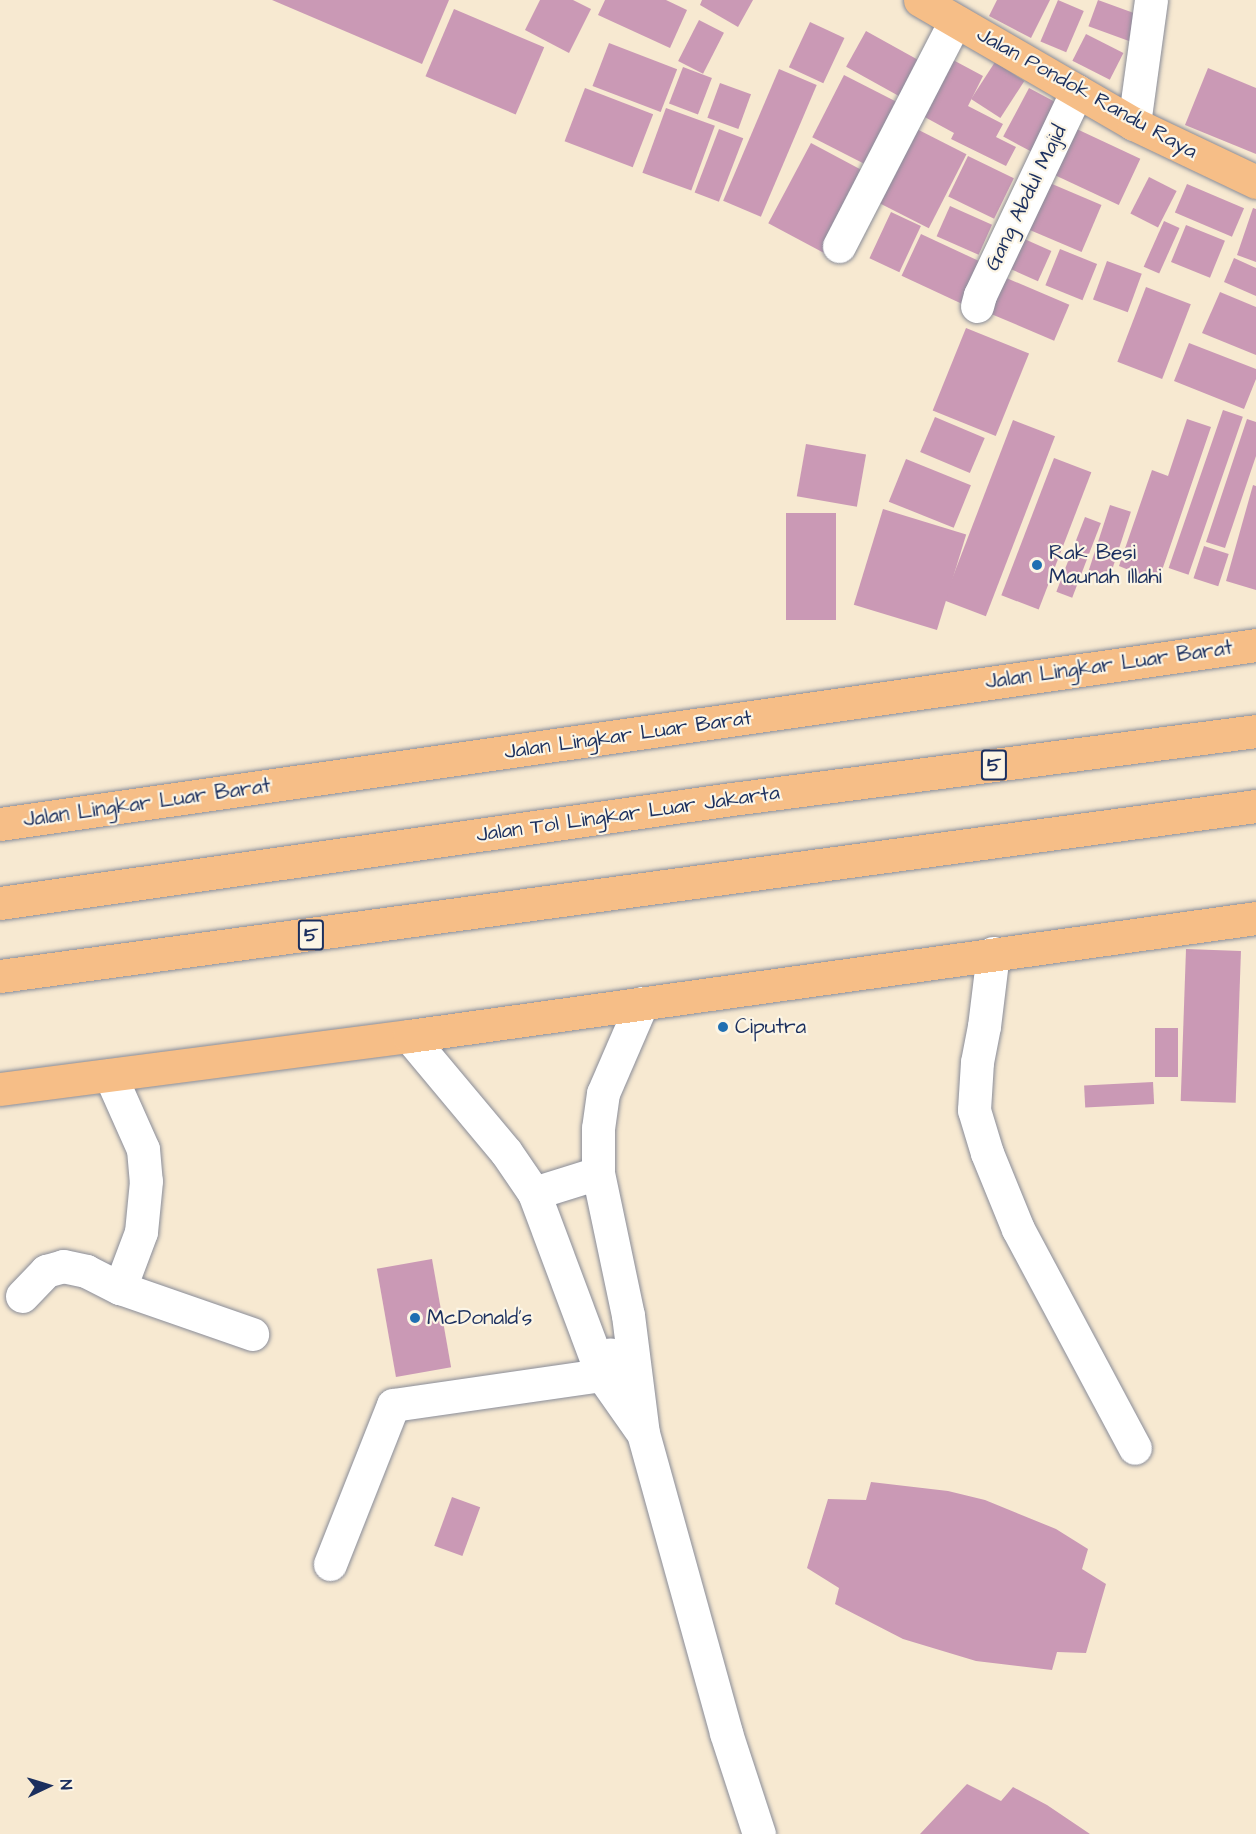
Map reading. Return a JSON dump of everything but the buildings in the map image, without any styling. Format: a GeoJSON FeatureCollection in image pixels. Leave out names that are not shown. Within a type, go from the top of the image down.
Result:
{"type":"FeatureCollection","features":[{"type":"Feature","properties":{"kind":"main road","name":"Jalan Pondok Randu Raya"},"geometry":{"type":"LineString","coordinates":[[920,0],[1134,124],[1256,183]]}},
{"type":"Feature","properties":{"kind":"main road","name":"Jalan Lingkar Luar Barat"},"geometry":{"type":"LineString","coordinates":[[0,824],[1256,645]]}},
{"type":"Feature","properties":{"kind":"main road","name":"Jalan Tol Lingkar Luar Jakarta"},"geometry":{"type":"LineString","coordinates":[[0,903],[732,799],[1256,731]]}},
{"type":"Feature","properties":{"kind":"main road","name":"5"},"geometry":{"type":"LineString","coordinates":[[0,976],[1256,806]]}},
{"type":"Feature","properties":{"kind":"main road"},"geometry":{"type":"LineString","coordinates":[[0,1089],[409,1036],[1256,918]]}},
{"type":"Feature","properties":{"kind":"street"},"geometry":{"type":"LineString","coordinates":[[1134,124],[1151,0]]}},
{"type":"Feature","properties":{"kind":"street"},"geometry":{"type":"LineString","coordinates":[[838,246],[955,21]]}},
{"type":"Feature","properties":{"kind":"street","name":"Gang Abdul Majid"},"geometry":{"type":"LineString","coordinates":[[977,306],[980,295],[1077,91]]}},
{"type":"Feature","properties":{"kind":"street"},"geometry":{"type":"LineString","coordinates":[[993,953],[977,1062],[974,1110],[987,1153],[1018,1229],[1135,1448]]}},
{"type":"Feature","properties":{"kind":"street"},"geometry":{"type":"LineString","coordinates":[[642,1003],[603,1093],[598,1128],[598,1173],[628,1315],[643,1433],[726,1733],[759,1834]]}},
{"type":"Feature","properties":{"kind":"street"},"geometry":{"type":"LineString","coordinates":[[409,1036],[506,1152],[534,1193],[602,1375],[643,1433]]}},
{"type":"Feature","properties":{"kind":"street"},"geometry":{"type":"LineString","coordinates":[[110,1075],[143,1149],[146,1181],[141,1232],[120,1288]]}},
{"type":"Feature","properties":{"kind":"street"},"geometry":{"type":"LineString","coordinates":[[534,1193],[598,1173]]}},
{"type":"Feature","properties":{"kind":"street"},"geometry":{"type":"LineString","coordinates":[[22,1296],[46,1271],[63,1266],[86,1271],[120,1288],[252,1334]]}},
{"type":"Feature","properties":{"kind":"street"},"geometry":{"type":"LineString","coordinates":[[602,1375],[628,1315]]}},
{"type":"Feature","properties":{"kind":"street"},"geometry":{"type":"LineString","coordinates":[[330,1564],[393,1405],[407,1406],[602,1375]]}},
{"type":"Feature","properties":{"kind":"place","name":"Rak Besi Maunah Illahi"},"geometry":{"type":"Point","coordinates":[1037,565]}},
{"type":"Feature","properties":{"kind":"place","name":"Ciputra"},"geometry":{"type":"Point","coordinates":[723,1027]}},
{"type":"Feature","properties":{"kind":"place","name":"McDonald's"},"geometry":{"type":"Point","coordinates":[415,1318]}}]}
